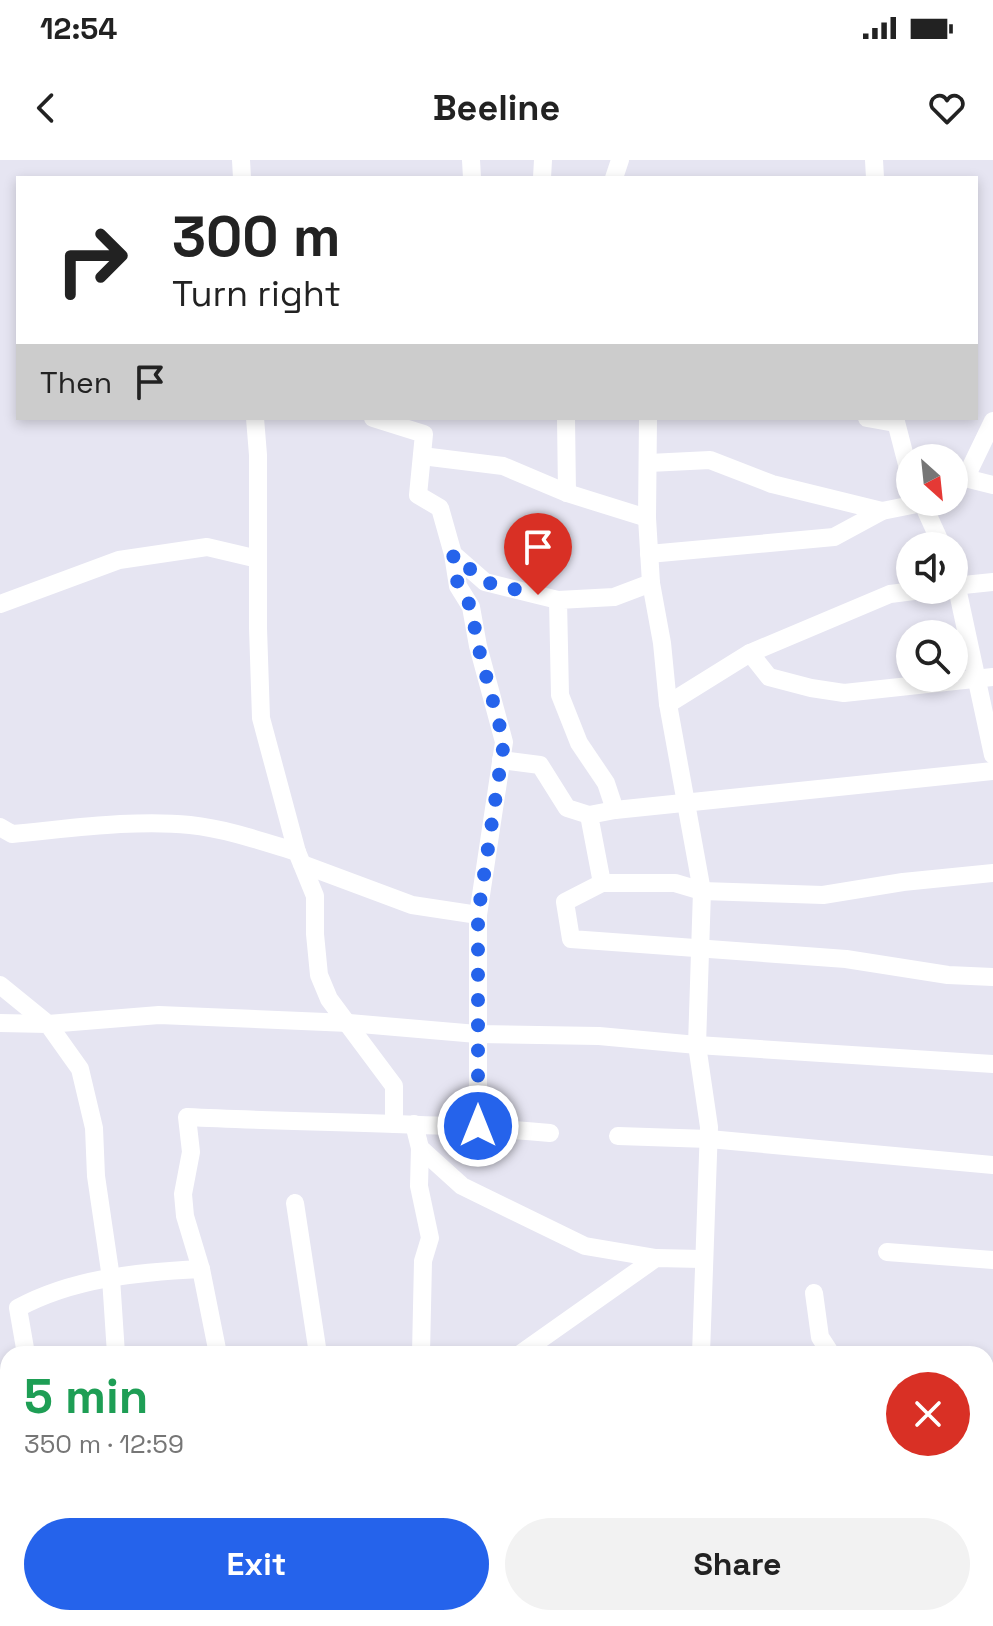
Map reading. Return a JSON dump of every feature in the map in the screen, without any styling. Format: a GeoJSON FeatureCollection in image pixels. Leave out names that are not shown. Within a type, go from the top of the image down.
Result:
{"type":"FeatureCollection","features":[{"type":"Feature","properties":{"kind":"street"},"geometry":{"type":"LineString","coordinates":[[255,420],[261,718],[299,858],[315,896],[319,975],[329,999],[394,1086],[394,1124]]}},
{"type":"Feature","properties":{"kind":"street"},"geometry":{"type":"LineString","coordinates":[[379,420],[424,434],[418,495],[440,508],[458,586],[471,607],[478,646],[504,742],[478,915],[478,1126]]}},
{"type":"Feature","properties":{"kind":"street"},"geometry":{"type":"LineString","coordinates":[[566,420],[567,493]]}},
{"type":"Feature","properties":{"kind":"street"},"geometry":{"type":"LineString","coordinates":[[648,420],[647,518],[651,583],[662,643],[668,704],[702,891],[697,1045],[709,1139],[702,1259],[701,1346]]}},
{"type":"Feature","properties":{"kind":"street"},"geometry":{"type":"LineString","coordinates":[[895,421],[901,444]]}},
{"type":"Feature","properties":{"kind":"street"},"geometry":{"type":"LineString","coordinates":[[968,463],[993,421]]}},
{"type":"Feature","properties":{"kind":"street"},"geometry":{"type":"LineString","coordinates":[[422,456],[503,466],[567,493],[647,518]]}},
{"type":"Feature","properties":{"kind":"street"},"geometry":{"type":"LineString","coordinates":[[649,463],[710,460],[772,484],[882,511]]}},
{"type":"Feature","properties":{"kind":"street"},"geometry":{"type":"LineString","coordinates":[[968,478],[993,485]]}},
{"type":"Feature","properties":{"kind":"street"},"geometry":{"type":"LineString","coordinates":[[649,554],[834,537],[882,511],[896,508]]}},
{"type":"Feature","properties":{"kind":"street"},"geometry":{"type":"LineString","coordinates":[[0,604],[119,560],[207,547],[258,559]]}},
{"type":"Feature","properties":{"kind":"street"},"geometry":{"type":"LineString","coordinates":[[453,554],[485,582],[558,600],[614,597],[651,583]]}},
{"type":"Feature","properties":{"kind":"street"},"geometry":{"type":"LineString","coordinates":[[968,582],[993,582]]}},
{"type":"Feature","properties":{"kind":"street"},"geometry":{"type":"LineString","coordinates":[[668,704],[750,653],[896,593]]}},
{"type":"Feature","properties":{"kind":"street"},"geometry":{"type":"LineString","coordinates":[[558,600],[560,695],[579,743],[606,783],[615,810]]}},
{"type":"Feature","properties":{"kind":"street"},"geometry":{"type":"LineString","coordinates":[[962,604],[985,677],[993,755]]}},
{"type":"Feature","properties":{"kind":"street"},"geometry":{"type":"LineString","coordinates":[[750,653],[769,677],[844,693],[985,677]]}},
{"type":"Feature","properties":{"kind":"street"},"geometry":{"type":"LineString","coordinates":[[501,760],[540,765],[567,808],[589,815],[993,771]]}},
{"type":"Feature","properties":{"kind":"street"},"geometry":{"type":"LineString","coordinates":[[589,815],[602,883]]}},
{"type":"Feature","properties":{"kind":"street"},"geometry":{"type":"LineString","coordinates":[[0,827],[12,834],[110,826],[187,825],[225,831],[412,905],[478,915]]}},
{"type":"Feature","properties":{"kind":"street"},"geometry":{"type":"LineString","coordinates":[[993,873],[903,882],[823,895],[702,891],[675,883],[602,883],[565,902],[571,939],[846,959],[948,975],[993,977]]}},
{"type":"Feature","properties":{"kind":"street"},"geometry":{"type":"LineString","coordinates":[[0,985],[48,1024],[80,1069],[94,1128],[96,1176],[111,1278],[115,1346]]}},
{"type":"Feature","properties":{"kind":"street"},"geometry":{"type":"LineString","coordinates":[[0,1023],[48,1024],[159,1015],[349,1023],[477,1034],[599,1036],[993,1064]]}},
{"type":"Feature","properties":{"kind":"street"},"geometry":{"type":"LineString","coordinates":[[216,1346],[201,1269],[185,1216],[183,1194],[191,1152],[187,1117],[478,1126],[550,1133]]}},
{"type":"Feature","properties":{"kind":"street"},"geometry":{"type":"LineString","coordinates":[[414,1124],[420,1148],[419,1186],[430,1238],[423,1261],[421,1346]]}},
{"type":"Feature","properties":{"kind":"street"},"geometry":{"type":"LineString","coordinates":[[618,1136],[709,1139],[993,1165]]}},
{"type":"Feature","properties":{"kind":"street"},"geometry":{"type":"LineString","coordinates":[[420,1148],[462,1186],[585,1246],[656,1258],[702,1259]]}},
{"type":"Feature","properties":{"kind":"street"},"geometry":{"type":"LineString","coordinates":[[295,1203],[317,1346]]}},
{"type":"Feature","properties":{"kind":"street"},"geometry":{"type":"LineString","coordinates":[[887,1252],[993,1260]]}},
{"type":"Feature","properties":{"kind":"street"},"geometry":{"type":"LineString","coordinates":[[531,1346],[656,1258]]}},
{"type":"Feature","properties":{"kind":"street"},"geometry":{"type":"LineString","coordinates":[[23,1346],[9,1311],[37,1298],[143,1272],[201,1269]]}},
{"type":"Feature","properties":{"kind":"street"},"geometry":{"type":"LineString","coordinates":[[814,1293],[820,1337],[826,1346]]}},
{"type":"Feature","properties":{"kind":"route"},"geometry":{"type":"LineString","coordinates":[[478,1126],[478,915],[504,742],[478,646],[471,607],[458,586],[453,554],[485,582],[538,595]]}}]}
